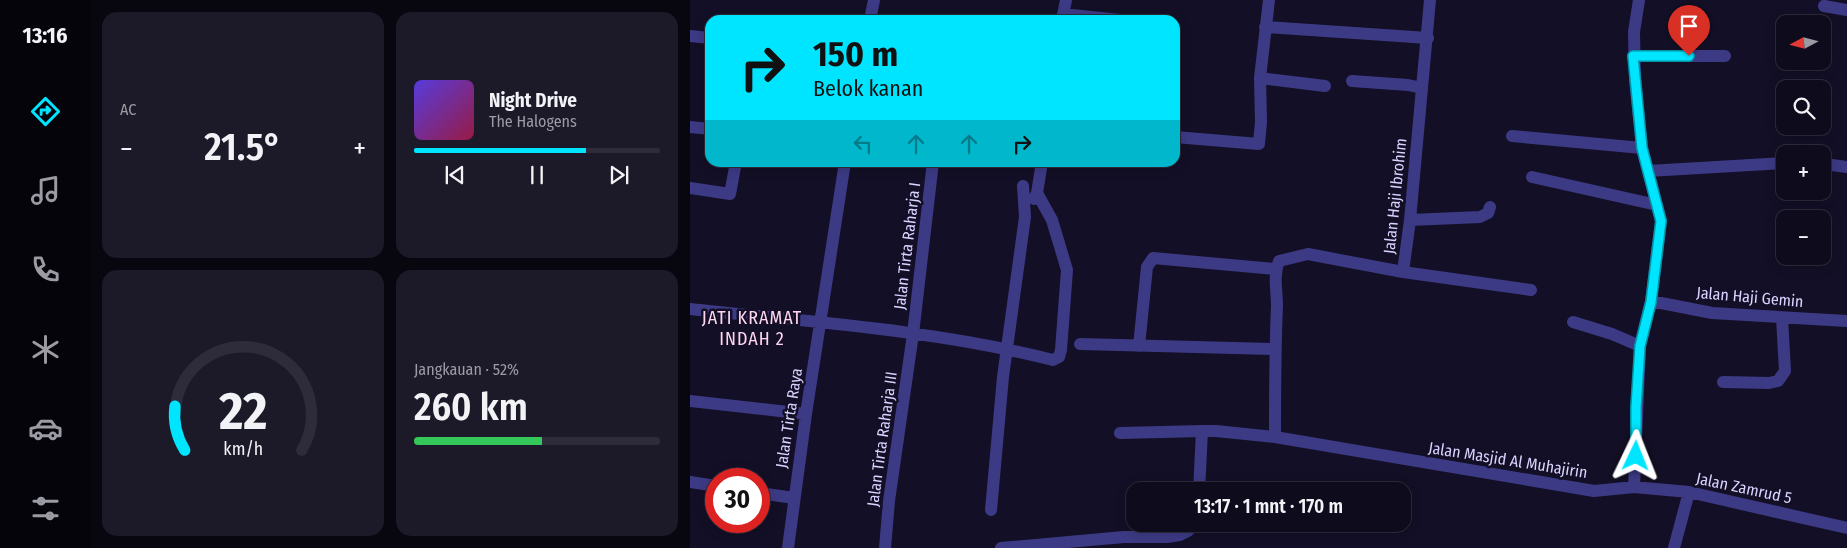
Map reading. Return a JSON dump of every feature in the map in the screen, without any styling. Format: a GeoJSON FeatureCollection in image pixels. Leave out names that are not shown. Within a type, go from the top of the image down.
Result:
{"type":"FeatureCollection","features":[{"type":"Feature","properties":{"kind":"street"},"geometry":{"type":"LineString","coordinates":[[871,15],[874,0]]}},
{"type":"Feature","properties":{"kind":"street"},"geometry":{"type":"LineString","coordinates":[[1063,15],[1066,0]]}},
{"type":"Feature","properties":{"kind":"street"},"geometry":{"type":"LineString","coordinates":[[1180,137],[1259,144],[1261,122],[1260,78],[1269,0]]}},
{"type":"Feature","properties":{"kind":"street","name":"Jalan Haji Ibrohim"},"geometry":{"type":"LineString","coordinates":[[1276,269],[1279,261],[1308,254],[1403,272],[1410,220],[1430,0]]}},
{"type":"Feature","properties":{"kind":"street"},"geometry":{"type":"LineString","coordinates":[[1634,487],[1640,346],[1651,302],[1661,221],[1642,148],[1633,56],[1634,32],[1639,0]]}},
{"type":"Feature","properties":{"kind":"street"},"geometry":{"type":"LineString","coordinates":[[1824,6],[1847,10]]}},
{"type":"Feature","properties":{"kind":"street"},"geometry":{"type":"LineString","coordinates":[[1265,27],[1428,38]]}},
{"type":"Feature","properties":{"kind":"street"},"geometry":{"type":"LineString","coordinates":[[690,36],[705,38]]}},
{"type":"Feature","properties":{"kind":"street"},"geometry":{"type":"LineString","coordinates":[[1633,56],[1726,56]]}},
{"type":"Feature","properties":{"kind":"street"},"geometry":{"type":"LineString","coordinates":[[1260,78],[1326,86]]}},
{"type":"Feature","properties":{"kind":"street"},"geometry":{"type":"LineString","coordinates":[[1352,81],[1408,85],[1422,88]]}},
{"type":"Feature","properties":{"kind":"street"},"geometry":{"type":"LineString","coordinates":[[690,127],[705,128]]}},
{"type":"Feature","properties":{"kind":"street"},"geometry":{"type":"LineString","coordinates":[[1512,136],[1642,148]]}},
{"type":"Feature","properties":{"kind":"street"},"geometry":{"type":"LineString","coordinates":[[1648,171],[1776,164]]}},
{"type":"Feature","properties":{"kind":"street"},"geometry":{"type":"LineString","coordinates":[[1832,165],[1847,167]]}},
{"type":"Feature","properties":{"kind":"street"},"geometry":{"type":"LineString","coordinates":[[690,188],[730,194],[735,167]]}},
{"type":"Feature","properties":{"kind":"street","name":"Jalan Tirta Raya"},"geometry":{"type":"LineString","coordinates":[[788,548],[806,414],[844,167]]}},
{"type":"Feature","properties":{"kind":"street","name":"Jalan Tirta Raharja I"},"geometry":{"type":"LineString","coordinates":[[913,334],[932,167]]}},
{"type":"Feature","properties":{"kind":"street"},"geometry":{"type":"LineString","coordinates":[[1025,217],[1037,193],[1041,167]]}},
{"type":"Feature","properties":{"kind":"street"},"geometry":{"type":"LineString","coordinates":[[1532,177],[1657,205]]}},
{"type":"Feature","properties":{"kind":"street"},"geometry":{"type":"LineString","coordinates":[[991,510],[1003,377],[1025,217],[1023,186]]}},
{"type":"Feature","properties":{"kind":"street"},"geometry":{"type":"LineString","coordinates":[[690,309],[913,334],[1007,348],[1054,360],[1059,357],[1067,270],[1052,220],[1037,193]]}},
{"type":"Feature","properties":{"kind":"street"},"geometry":{"type":"LineString","coordinates":[[1410,220],[1480,217],[1488,212],[1490,207]]}},
{"type":"Feature","properties":{"kind":"street"},"geometry":{"type":"LineString","coordinates":[[1139,346],[1147,267],[1149,261],[1153,258],[1276,269],[1277,304],[1274,349],[1275,437]]}},
{"type":"Feature","properties":{"kind":"street"},"geometry":{"type":"LineString","coordinates":[[1403,272],[1531,290]]}},
{"type":"Feature","properties":{"kind":"street","name":"Jalan Haji Gemin"},"geometry":{"type":"LineString","coordinates":[[1651,302],[1712,313],[1847,321]]}},
{"type":"Feature","properties":{"kind":"street"},"geometry":{"type":"LineString","coordinates":[[1723,382],[1769,384],[1778,380],[1785,371],[1782,318]]}},
{"type":"Feature","properties":{"kind":"street"},"geometry":{"type":"LineString","coordinates":[[1573,322],[1612,334],[1640,346]]}},
{"type":"Feature","properties":{"kind":"street","name":"Jalan Tirta Raharja III"},"geometry":{"type":"LineString","coordinates":[[886,548],[889,501],[913,334]]}},
{"type":"Feature","properties":{"kind":"street"},"geometry":{"type":"LineString","coordinates":[[1080,344],[1274,349]]}},
{"type":"Feature","properties":{"kind":"street"},"geometry":{"type":"LineString","coordinates":[[690,401],[806,414]]}},
{"type":"Feature","properties":{"kind":"street"},"geometry":{"type":"LineString","coordinates":[[1199,482],[1202,431]]}},
{"type":"Feature","properties":{"kind":"street","name":"Jalan Masjid Al Muhajirin"},"geometry":{"type":"LineString","coordinates":[[1120,434],[1216,431],[1275,437],[1594,491],[1634,487]]}},
{"type":"Feature","properties":{"kind":"street"},"geometry":{"type":"LineString","coordinates":[[690,482],[705,484]]}},
{"type":"Feature","properties":{"kind":"street","name":"Jalan Zamrud 5"},"geometry":{"type":"LineString","coordinates":[[1634,487],[1689,492],[1847,528]]}},
{"type":"Feature","properties":{"kind":"street"},"geometry":{"type":"LineString","coordinates":[[1674,548],[1689,492]]}},
{"type":"Feature","properties":{"kind":"street"},"geometry":{"type":"LineString","coordinates":[[770,495],[794,498]]}},
{"type":"Feature","properties":{"kind":"street"},"geometry":{"type":"LineString","coordinates":[[1001,548],[1124,542],[1180,535],[1186,532]]}},
{"type":"Feature","properties":{"kind":"district","name":"JATI KRAMAT INDAH 2"},"geometry":{"type":"Point","coordinates":[752,328]}},
{"type":"Feature","properties":{"kind":"route"},"geometry":{"type":"LineString","coordinates":[[1636,456],[1636,407],[1640,346],[1651,302],[1661,221],[1642,148],[1633,56],[1689,56]]}}]}
